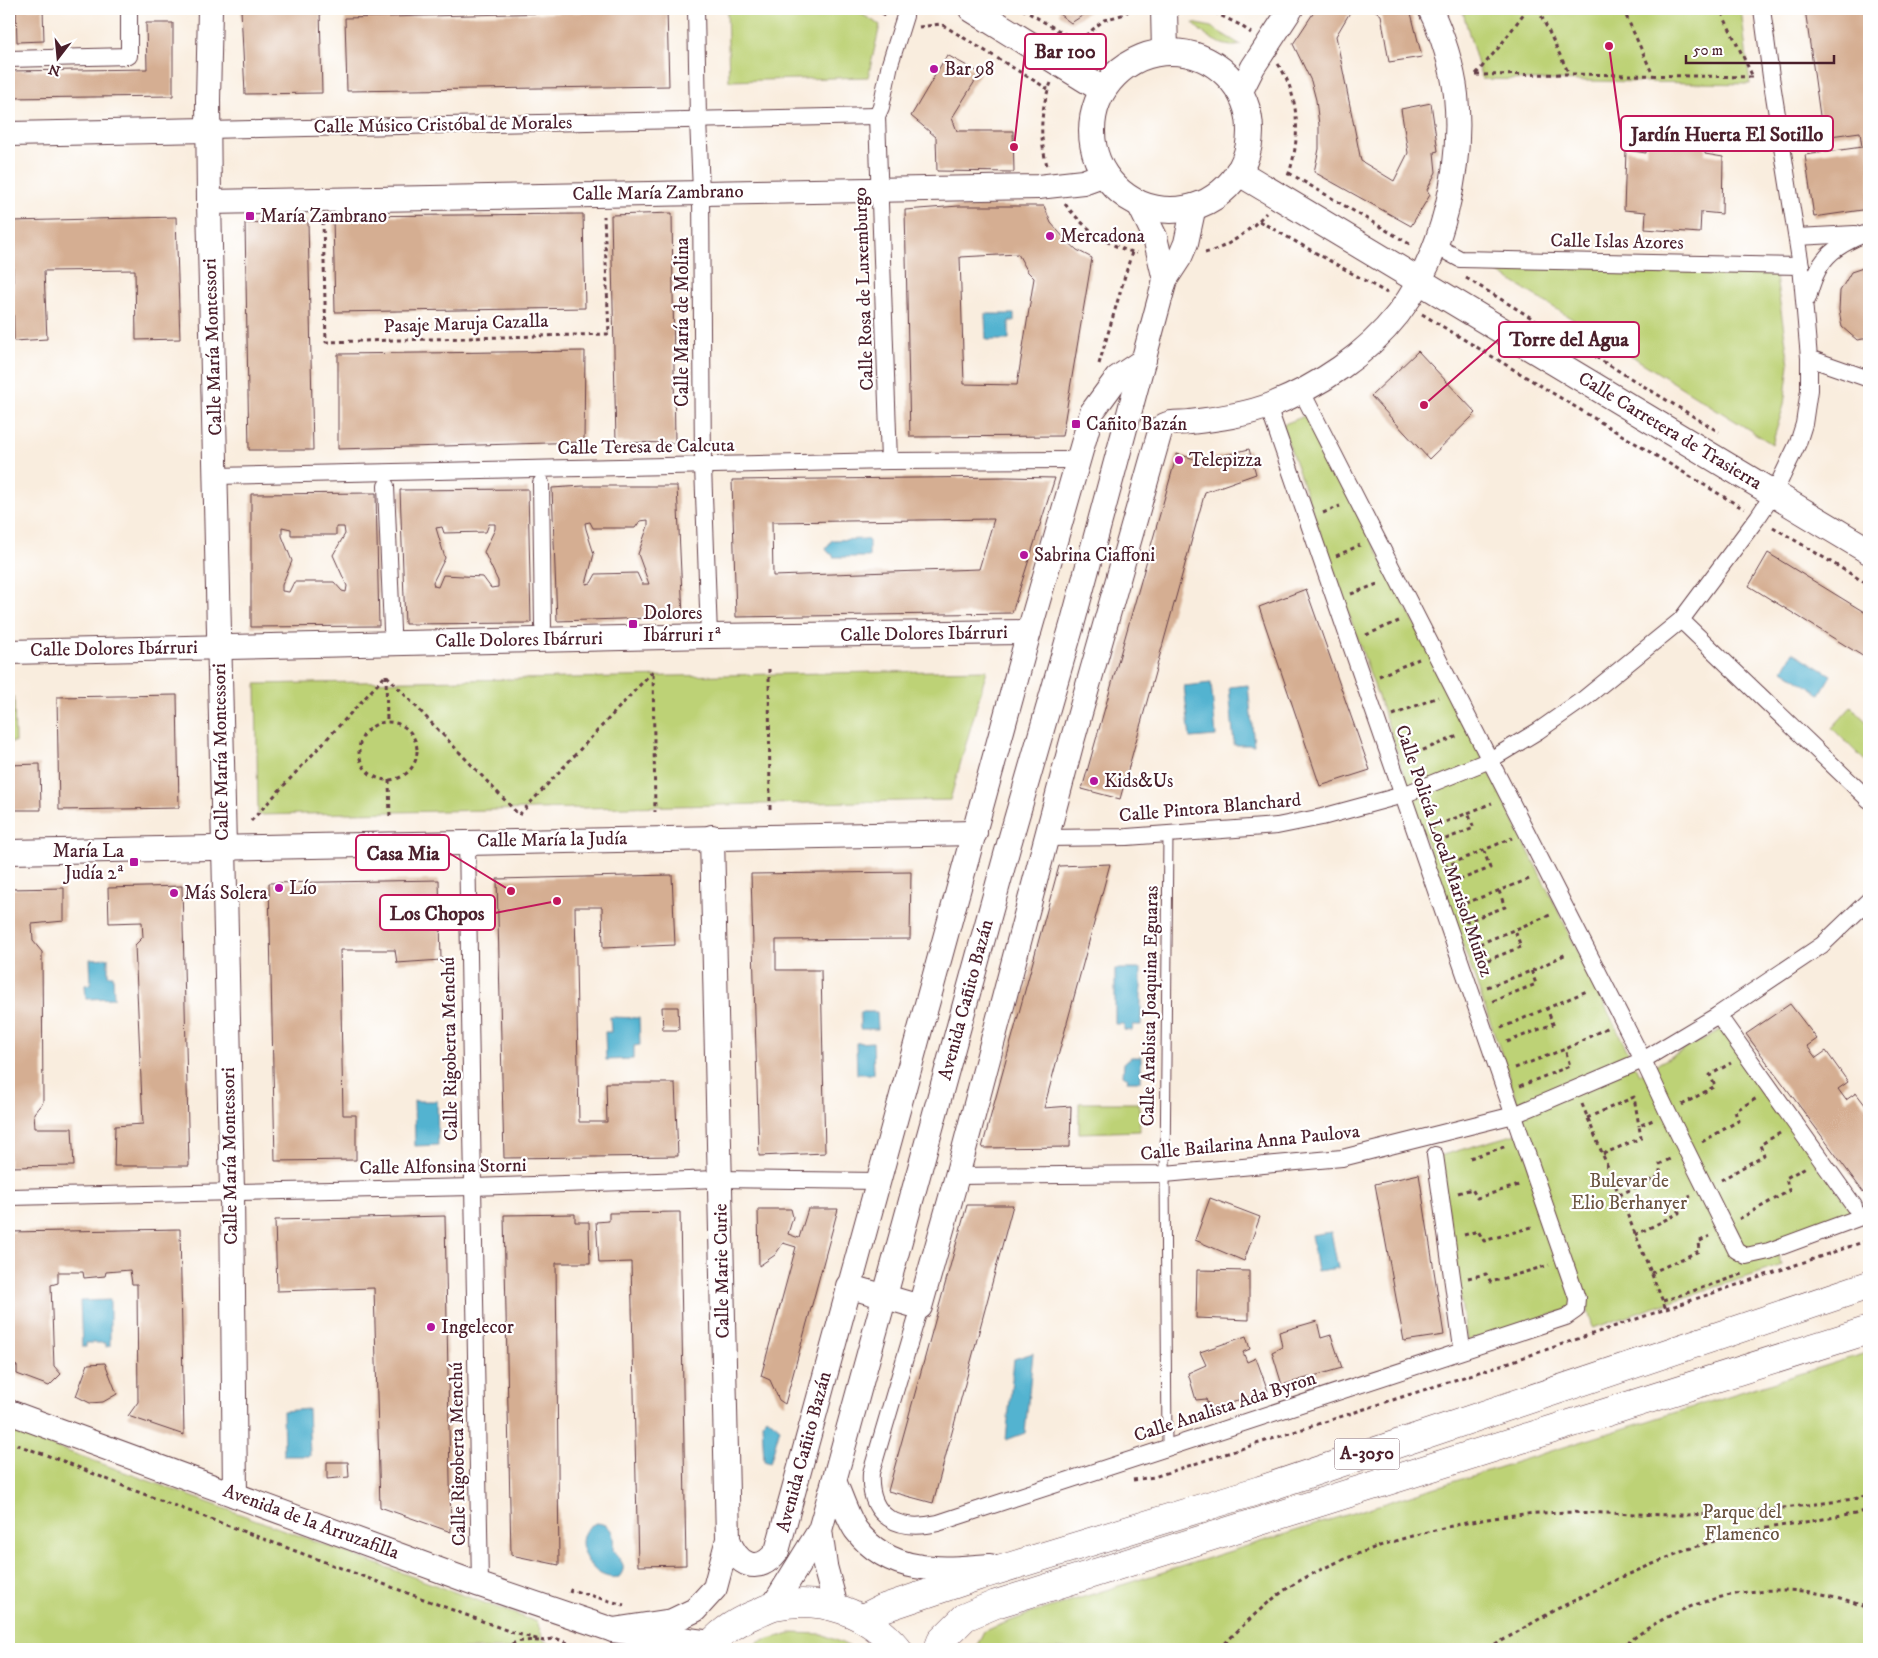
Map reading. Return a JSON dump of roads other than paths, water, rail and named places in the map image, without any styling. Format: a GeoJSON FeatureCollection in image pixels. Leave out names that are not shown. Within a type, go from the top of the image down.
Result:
{"type":"FeatureCollection","features":[{"type":"Feature","properties":{"kind":"highway","name":"A-3050"},"geometry":{"type":"LineString","coordinates":[[863,1618],[881,1609],[1019,1564],[1260,1490],[1869,1285]]}},
{"type":"Feature","properties":{"kind":"highway","name":"A-3050"},"geometry":{"type":"LineString","coordinates":[[938,1649],[940,1641],[965,1617],[996,1604],[1869,1330]]}},
{"type":"Feature","properties":{"kind":"highway"},"geometry":{"type":"LineString","coordinates":[[709,1646],[737,1622],[773,1606],[805,1603],[836,1607],[863,1618],[890,1639],[898,1649]]}},
{"type":"Feature","properties":{"kind":"main road"},"geometry":{"type":"LineString","coordinates":[[972,9],[1061,62],[1103,90]]}},
{"type":"Feature","properties":{"kind":"main road"},"geometry":{"type":"LineString","coordinates":[[1164,9],[1165,52]]}},
{"type":"Feature","properties":{"kind":"main road"},"geometry":{"type":"LineString","coordinates":[[1165,52],[1190,55],[1214,65],[1224,73],[1240,93],[1249,116],[1250,133],[1246,158],[1230,184],[1207,201],[1194,206],[1166,210],[1138,202],[1119,190],[1105,174],[1098,160],[1092,136],[1094,113],[1103,90],[1119,71],[1133,62],[1165,52]]}},
{"type":"Feature","properties":{"kind":"main road","name":"Calle Carretera de Trasierra"},"geometry":{"type":"LineString","coordinates":[[1238,172],[1869,551]]}},
{"type":"Feature","properties":{"kind":"street"},"geometry":{"type":"LineString","coordinates":[[9,59],[130,56],[129,9]]}},
{"type":"Feature","properties":{"kind":"street","name":"Calle María Montessori"},"geometry":{"type":"LineString","coordinates":[[210,9],[209,202],[232,1191],[235,1494]]}},
{"type":"Feature","properties":{"kind":"street","name":"Calle María de Molina"},"geometry":{"type":"LineString","coordinates":[[696,9],[701,192],[703,466],[709,636]]}},
{"type":"Feature","properties":{"kind":"street"},"geometry":{"type":"LineString","coordinates":[[1240,93],[1254,66],[1291,9]]}},
{"type":"Feature","properties":{"kind":"street"},"geometry":{"type":"LineString","coordinates":[[1268,406],[1302,392],[1353,360],[1377,339],[1405,304],[1420,280],[1433,251],[1447,204],[1457,146],[1456,103],[1451,72],[1438,26],[1430,9]]}},
{"type":"Feature","properties":{"kind":"street","name":"Calle Pintora Blanchard"},"geometry":{"type":"LineString","coordinates":[[1046,838],[1168,834],[1277,826],[1322,817],[1403,795],[1490,760],[1538,731],[1585,698],[1681,620],[1774,494],[1798,443],[1804,424],[1810,390],[1810,358],[1801,266],[1762,9]]}},
{"type":"Feature","properties":{"kind":"street","name":"Calle Rosa de Luxemburgo"},"geometry":{"type":"LineString","coordinates":[[889,462],[877,116],[881,108],[890,64],[904,16]]}},
{"type":"Feature","properties":{"kind":"street","name":"Calle Músico Cristóbal de Morales"},"geometry":{"type":"LineString","coordinates":[[9,134],[877,116]]}},
{"type":"Feature","properties":{"kind":"street","name":"Calle María Zambrano"},"geometry":{"type":"LineString","coordinates":[[209,202],[701,192],[881,191],[1054,185],[1084,182],[1105,174]]}},
{"type":"Feature","properties":{"kind":"street","name":"Avenida Cañito Bazán"},"geometry":{"type":"LineString","coordinates":[[1138,202],[1156,237],[1165,280]]}},
{"type":"Feature","properties":{"kind":"street","name":"Avenida Cañito Bazán"},"geometry":{"type":"LineString","coordinates":[[773,1606],[820,1530],[1165,280],[1183,250],[1194,206]]}},
{"type":"Feature","properties":{"kind":"street"},"geometry":{"type":"LineString","coordinates":[[1797,238],[1868,233]]}},
{"type":"Feature","properties":{"kind":"street"},"geometry":{"type":"LineString","coordinates":[[1805,307],[1814,278],[1825,258],[1842,243],[1868,233]]}},
{"type":"Feature","properties":{"kind":"street","name":"Calle Islas Azores"},"geometry":{"type":"LineString","coordinates":[[1433,251],[1460,259],[1801,266]]}},
{"type":"Feature","properties":{"kind":"street"},"geometry":{"type":"LineString","coordinates":[[1810,358],[1869,379]]}},
{"type":"Feature","properties":{"kind":"street","name":"Avenida Cañito Bazán"},"geometry":{"type":"LineString","coordinates":[[728,1538],[732,1552],[739,1560],[751,1564],[763,1564],[771,1559],[777,1550],[811,1430],[848,1286],[879,1181],[1077,460],[1092,412],[1117,378],[1144,360]]}},
{"type":"Feature","properties":{"kind":"street"},"geometry":{"type":"LineString","coordinates":[[1302,392],[1643,1060],[1736,1250],[1746,1256],[1769,1251],[1869,1214]]}},
{"type":"Feature","properties":{"kind":"street","name":"Avenida Cañito Bazán"},"geometry":{"type":"LineString","coordinates":[[885,1514],[873,1498],[871,1473],[957,1176],[1071,745],[1159,434],[1164,425],[1170,423],[1220,418],[1268,406]]}},
{"type":"Feature","properties":{"kind":"street","name":"Calle Policía Local Marisol Muñoz"},"geometry":{"type":"LineString","coordinates":[[1268,406],[1577,1298],[1576,1310]]}},
{"type":"Feature","properties":{"kind":"street","name":"Calle Teresa de Calcuta"},"geometry":{"type":"LineString","coordinates":[[216,476],[1077,460]]}},
{"type":"Feature","properties":{"kind":"street"},"geometry":{"type":"LineString","coordinates":[[541,483],[543,626]]}},
{"type":"Feature","properties":{"kind":"street"},"geometry":{"type":"LineString","coordinates":[[386,486],[392,630]]}},
{"type":"Feature","properties":{"kind":"street"},"geometry":{"type":"LineString","coordinates":[[1681,620],[1869,800]]}},
{"type":"Feature","properties":{"kind":"street","name":"Calle Dolores Ibárruri"},"geometry":{"type":"LineString","coordinates":[[9,652],[709,636],[1029,632]]}},
{"type":"Feature","properties":{"kind":"street"},"geometry":{"type":"LineString","coordinates":[[1004,726],[1049,703],[1071,745]]}},
{"type":"Feature","properties":{"kind":"street","name":"Calle María la Judía"},"geometry":{"type":"LineString","coordinates":[[9,852],[975,833]]}},
{"type":"Feature","properties":{"kind":"street","name":"Calle Marie Curie"},"geometry":{"type":"LineString","coordinates":[[613,1630],[672,1621],[695,1610],[716,1588],[728,1538],[712,838]]}},
{"type":"Feature","properties":{"kind":"street","name":"Calle Rigoberta Menchú"},"geometry":{"type":"LineString","coordinates":[[467,842],[480,1585]]}},
{"type":"Feature","properties":{"kind":"street","name":"Calle Bailarina Anna Paulova"},"geometry":{"type":"LineString","coordinates":[[957,1176],[1165,1174],[1342,1158],[1514,1115],[1643,1060],[1718,1015],[1822,945],[1869,900]]}},
{"type":"Feature","properties":{"kind":"street"},"geometry":{"type":"LineString","coordinates":[[1718,1015],[1854,1206]]}},
{"type":"Feature","properties":{"kind":"street"},"geometry":{"type":"LineString","coordinates":[[1434,1156],[1461,1341]]}},
{"type":"Feature","properties":{"kind":"street","name":"Calle Alfonsina Storni"},"geometry":{"type":"LineString","coordinates":[[9,1196],[473,1187],[719,1179],[879,1181]]}},
{"type":"Feature","properties":{"kind":"street"},"geometry":{"type":"LineString","coordinates":[[848,1286],[920,1307]]}},
{"type":"Feature","properties":{"kind":"street","name":"Calle Analista Ada Byron"},"geometry":{"type":"LineString","coordinates":[[885,1514],[894,1521],[904,1525],[921,1527],[938,1523],[1566,1317],[1576,1310]]}},
{"type":"Feature","properties":{"kind":"street","name":"Avenida de la Arruzafilla"},"geometry":{"type":"LineString","coordinates":[[9,1412],[480,1585],[613,1630],[709,1646]]}},
{"type":"Feature","properties":{"kind":"street"},"geometry":{"type":"LineString","coordinates":[[834,1480],[856,1529],[876,1550],[909,1566],[942,1570],[1019,1564]]}},
{"type":"Feature","properties":{"kind":"street","name":"Avenida Cañito Bazán"},"geometry":{"type":"LineString","coordinates":[[820,1530],[825,1566],[836,1607]]}},
{"type":"Feature","properties":{"kind":"street","name":"Avenida de la Arruzafilla"},"geometry":{"type":"LineString","coordinates":[[613,1630],[635,1649]]}},
{"type":"Feature","properties":{"kind":"lane","name":"Calle Arabista Joaquina Eguaras"},"geometry":{"type":"LineString","coordinates":[[1166,1447],[1165,1174],[1168,834]]}},
{"type":"Feature","properties":{"kind":"water"},"geometry":{"type":"Polygon","coordinates":[[[985,314],[1014,314],[1014,321],[1009,321],[1009,340],[986,340],[985,314]]]}},
{"type":"Feature","properties":{"kind":"water"},"geometry":{"type":"Polygon","coordinates":[[[866,539],[869,541],[869,557],[833,557],[826,549],[832,540],[866,539]]]}},
{"type":"Feature","properties":{"kind":"water"},"geometry":{"type":"Polygon","coordinates":[[[1793,652],[1831,675],[1820,694],[1783,670],[1793,652]]]}},
{"type":"Feature","properties":{"kind":"water"},"geometry":{"type":"Polygon","coordinates":[[[1211,683],[1216,736],[1190,738],[1184,686],[1211,683]]]}},
{"type":"Feature","properties":{"kind":"water"},"geometry":{"type":"Polygon","coordinates":[[[1248,685],[1254,745],[1234,745],[1229,687],[1248,685]]]}},
{"type":"Feature","properties":{"kind":"water"},"geometry":{"type":"Polygon","coordinates":[[[108,958],[108,975],[113,975],[114,998],[86,999],[85,985],[91,984],[90,959],[108,958]]]}},
{"type":"Feature","properties":{"kind":"water"},"geometry":{"type":"Polygon","coordinates":[[[1115,969],[1141,969],[1141,1025],[1133,1025],[1132,1031],[1124,1030],[1124,1024],[1115,1024],[1115,969]]]}},
{"type":"Feature","properties":{"kind":"water"},"geometry":{"type":"Polygon","coordinates":[[[860,1012],[877,1012],[878,1029],[860,1029],[860,1012]]]}},
{"type":"Feature","properties":{"kind":"water"},"geometry":{"type":"Polygon","coordinates":[[[610,1017],[639,1018],[640,1045],[634,1046],[634,1059],[606,1060],[605,1032],[611,1032],[610,1017]]]}},
{"type":"Feature","properties":{"kind":"water"},"geometry":{"type":"Polygon","coordinates":[[[873,1042],[874,1074],[857,1074],[856,1043],[873,1042]]]}},
{"type":"Feature","properties":{"kind":"water"},"geometry":{"type":"Polygon","coordinates":[[[1131,1057],[1141,1057],[1141,1081],[1127,1081],[1128,1078],[1123,1075],[1124,1063],[1131,1057]]]}},
{"type":"Feature","properties":{"kind":"water"},"geometry":{"type":"Polygon","coordinates":[[[414,1101],[437,1101],[438,1145],[415,1146],[414,1101]]]}},
{"type":"Feature","properties":{"kind":"water"},"geometry":{"type":"Polygon","coordinates":[[[1331,1232],[1338,1268],[1317,1271],[1311,1235],[1331,1232]]]}},
{"type":"Feature","properties":{"kind":"water"},"geometry":{"type":"Polygon","coordinates":[[[110,1300],[110,1346],[106,1347],[106,1343],[86,1343],[86,1347],[82,1347],[80,1301],[110,1300]]]}},
{"type":"Feature","properties":{"kind":"water"},"geometry":{"type":"Polygon","coordinates":[[[1033,1353],[1025,1433],[1006,1440],[1014,1359],[1033,1353]]]}},
{"type":"Feature","properties":{"kind":"water"},"geometry":{"type":"Polygon","coordinates":[[[308,1409],[310,1456],[284,1456],[283,1411],[308,1409]]]}},
{"type":"Feature","properties":{"kind":"water"},"geometry":{"type":"Polygon","coordinates":[[[767,1417],[780,1428],[770,1463],[764,1461],[762,1423],[767,1417]]]}},
{"type":"Feature","properties":{"kind":"water"},"geometry":{"type":"Polygon","coordinates":[[[597,1523],[607,1526],[612,1532],[613,1550],[623,1566],[619,1577],[608,1577],[598,1572],[590,1565],[585,1556],[582,1546],[583,1536],[588,1528],[597,1523]]]}},
{"type":"Feature","properties":{"kind":"place","name":"Jardín Huerta El Sotillo"},"geometry":{"type":"Point","coordinates":[1609,46]}},
{"type":"Feature","properties":{"kind":"place","name":"Bar 98"},"geometry":{"type":"Point","coordinates":[934,69]}},
{"type":"Feature","properties":{"kind":"place","name":"Bar 100"},"geometry":{"type":"Point","coordinates":[1014,147]}},
{"type":"Feature","properties":{"kind":"place","name":"María Zambrano"},"geometry":{"type":"Point","coordinates":[250,216]}},
{"type":"Feature","properties":{"kind":"place","name":"Mercadona"},"geometry":{"type":"Point","coordinates":[1050,236]}},
{"type":"Feature","properties":{"kind":"place","name":"Torre del Agua"},"geometry":{"type":"Point","coordinates":[1424,405]}},
{"type":"Feature","properties":{"kind":"place","name":"Cañito Bazán"},"geometry":{"type":"Point","coordinates":[1076,424]}},
{"type":"Feature","properties":{"kind":"place","name":"Telepizza"},"geometry":{"type":"Point","coordinates":[1179,460]}},
{"type":"Feature","properties":{"kind":"place","name":"Sabrina Ciaffoni"},"geometry":{"type":"Point","coordinates":[1024,555]}},
{"type":"Feature","properties":{"kind":"place","name":"Dolores Ibárruri 1ª"},"geometry":{"type":"Point","coordinates":[633,624]}},
{"type":"Feature","properties":{"kind":"place","name":"Kids&Us"},"geometry":{"type":"Point","coordinates":[1094,781]}},
{"type":"Feature","properties":{"kind":"place","name":"María La Judía 2ª"},"geometry":{"type":"Point","coordinates":[134,862]}},
{"type":"Feature","properties":{"kind":"place","name":"Lío"},"geometry":{"type":"Point","coordinates":[279,888]}},
{"type":"Feature","properties":{"kind":"place","name":"Casa Mia"},"geometry":{"type":"Point","coordinates":[511,891]}},
{"type":"Feature","properties":{"kind":"place","name":"Más Solera"},"geometry":{"type":"Point","coordinates":[174,893]}},
{"type":"Feature","properties":{"kind":"place","name":"Los Chopos"},"geometry":{"type":"Point","coordinates":[557,901]}},
{"type":"Feature","properties":{"kind":"place","name":"Ingelecor"},"geometry":{"type":"Point","coordinates":[431,1327]}},
{"type":"Feature","properties":{"kind":"park label","name":"Bulevar de Elio Berhanyer"},"geometry":{"type":"Point","coordinates":[1629,1192]}},
{"type":"Feature","properties":{"kind":"park label","name":"Parque del Flamenco"},"geometry":{"type":"Point","coordinates":[1742,1523]}}]}
